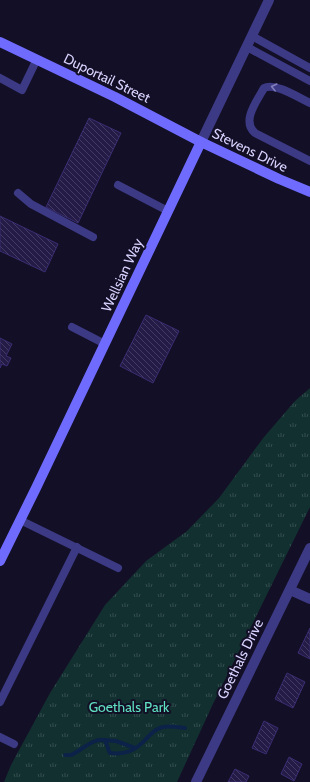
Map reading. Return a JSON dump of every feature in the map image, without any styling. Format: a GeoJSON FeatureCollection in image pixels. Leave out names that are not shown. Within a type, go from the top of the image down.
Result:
{"type":"FeatureCollection","features":[{"type":"Feature","properties":{"kind":"main road","name":"Duportail Street"},"geometry":{"type":"LineString","coordinates":[[0,42],[116,97],[201,142]]}},
{"type":"Feature","properties":{"kind":"main road","name":"Stevens Drive"},"geometry":{"type":"LineString","coordinates":[[201,142],[310,192]]}},
{"type":"Feature","properties":{"kind":"main road","name":"Wellsian Way"},"geometry":{"type":"LineString","coordinates":[[0,561],[201,142]]}},
{"type":"Feature","properties":{"kind":"street","name":"Wellsian Way"},"geometry":{"type":"LineString","coordinates":[[201,142],[269,0]]}},
{"type":"Feature","properties":{"kind":"street","name":"Goethals Drive"},"geometry":{"type":"LineString","coordinates":[[196,782],[310,548]]}},
{"type":"Feature","properties":{"kind":"street"},"geometry":{"type":"LineString","coordinates":[[290,590],[310,599]]}},
{"type":"Feature","properties":{"kind":"lane"},"geometry":{"type":"LineString","coordinates":[[252,36],[310,68]]}},
{"type":"Feature","properties":{"kind":"lane"},"geometry":{"type":"LineString","coordinates":[[247,47],[310,81]]}},
{"type":"Feature","properties":{"kind":"lane"},"geometry":{"type":"LineString","coordinates":[[0,78],[22,90],[37,59]]}},
{"type":"Feature","properties":{"kind":"lane"},"geometry":{"type":"LineString","coordinates":[[310,103],[277,87],[268,86],[264,88],[250,114],[248,124],[250,129],[255,133],[310,161]]}},
{"type":"Feature","properties":{"kind":"lane"},"geometry":{"type":"LineString","coordinates":[[118,185],[168,211]]}},
{"type":"Feature","properties":{"kind":"lane"},"geometry":{"type":"LineString","coordinates":[[18,193],[31,204],[93,236]]}},
{"type":"Feature","properties":{"kind":"lane"},"geometry":{"type":"LineString","coordinates":[[72,327],[105,344]]}},
{"type":"Feature","properties":{"kind":"lane"},"geometry":{"type":"LineString","coordinates":[[20,520],[118,568]]}},
{"type":"Feature","properties":{"kind":"lane"},"geometry":{"type":"LineString","coordinates":[[0,702],[76,548]]}},
{"type":"Feature","properties":{"kind":"lane"},"geometry":{"type":"LineString","coordinates":[[0,737],[14,744]]}},
{"type":"Feature","properties":{"kind":"green space","name":"Goethals Park"},"geometry":{"type":"Polygon","coordinates":[[[310,388],[310,507],[212,706],[177,782],[4,782],[11,765],[50,693],[105,605],[146,561],[187,531],[219,498],[264,437],[295,401],[310,388]]]}},
{"type":"Feature","properties":{"kind":"building"},"geometry":{"type":"Polygon","coordinates":[[[89,118],[121,133],[78,223],[46,207],[89,118]]]}},
{"type":"Feature","properties":{"kind":"building"},"geometry":{"type":"Polygon","coordinates":[[[0,216],[58,244],[45,272],[0,251],[0,216]]]}},
{"type":"Feature","properties":{"kind":"building"},"geometry":{"type":"Polygon","coordinates":[[[146,315],[179,331],[153,383],[120,366],[146,315]]]}},
{"type":"Feature","properties":{"kind":"building"},"geometry":{"type":"Polygon","coordinates":[[[0,338],[12,344],[6,356],[11,358],[7,366],[2,364],[0,368],[0,338]]]}},
{"type":"Feature","properties":{"kind":"building"},"geometry":{"type":"Polygon","coordinates":[[[310,628],[310,659],[298,653],[310,628]]]}},
{"type":"Feature","properties":{"kind":"building"},"geometry":{"type":"Polygon","coordinates":[[[287,673],[305,682],[293,708],[275,699],[287,673]]]}},
{"type":"Feature","properties":{"kind":"building"},"geometry":{"type":"Polygon","coordinates":[[[264,721],[278,728],[266,754],[252,748],[264,721]]]}},
{"type":"Feature","properties":{"kind":"building"},"geometry":{"type":"Polygon","coordinates":[[[289,757],[302,764],[294,781],[281,774],[289,757]]]}},
{"type":"Feature","properties":{"kind":"building"},"geometry":{"type":"Polygon","coordinates":[[[235,769],[249,776],[246,782],[228,782],[235,769]]]}},
{"type":"Feature","properties":{"kind":"waterway"},"geometry":{"type":"LineString","coordinates":[[65,755],[71,755],[97,740],[105,741],[110,753],[125,753],[138,747],[158,729],[169,726],[185,728]]}},
{"type":"Feature","properties":{"kind":"waterway"},"geometry":{"type":"LineString","coordinates":[[104,740],[116,741],[135,748]]}}]}
